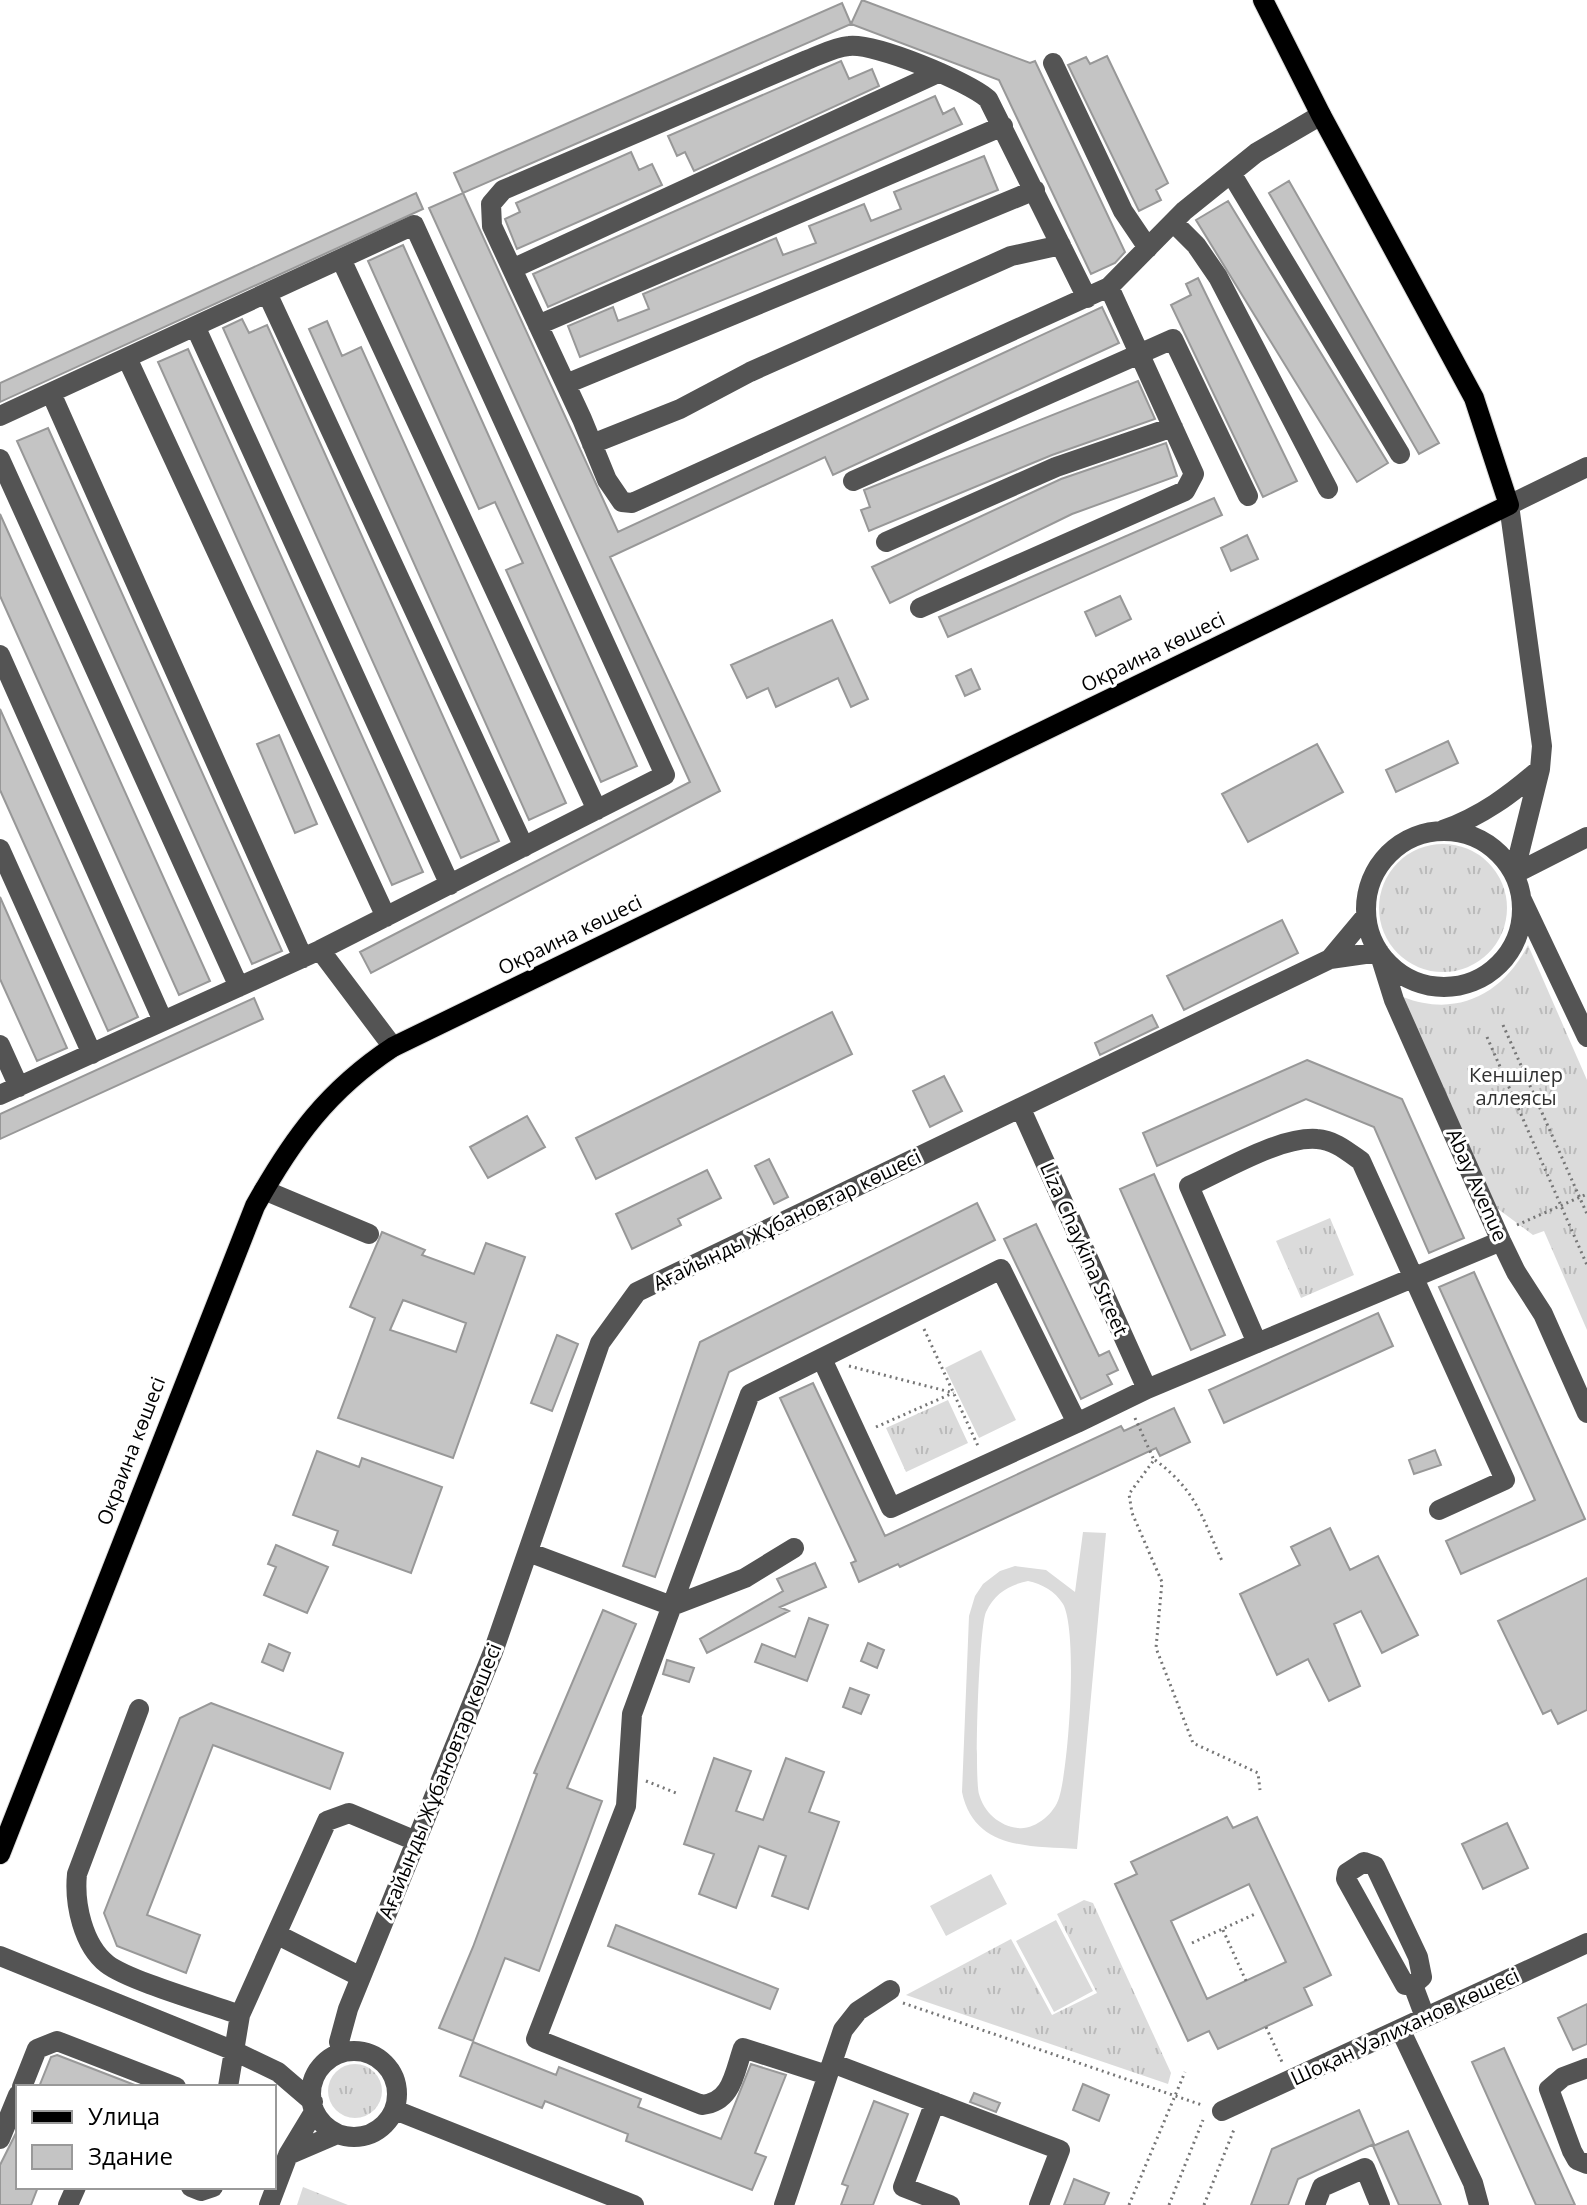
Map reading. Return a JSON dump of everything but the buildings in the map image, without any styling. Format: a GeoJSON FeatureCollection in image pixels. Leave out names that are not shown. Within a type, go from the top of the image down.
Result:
{"type":"FeatureCollection","features":[{"type":"Feature","properties":{"kind":"main road"},"geometry":{"type":"LineString","coordinates":[[1263,0],[1321,115],[1474,398],[1509,505]]}},
{"type":"Feature","properties":{"kind":"main road","name":"Окраина көшесі"},"geometry":{"type":"LineString","coordinates":[[0,1854],[231,1263],[264,1190],[284,1154],[327,1099],[354,1073],[393,1047],[1509,505]]}},
{"type":"Feature","properties":{"kind":"street"},"geometry":{"type":"LineString","coordinates":[[1087,298],[988,99],[972,85],[872,46],[846,45],[503,190],[491,204],[492,226],[607,480],[622,502],[632,503],[1087,298],[1109,287],[1173,222],[1231,173],[1256,153],[1321,115]]}},
{"type":"Feature","properties":{"kind":"street"},"geometry":{"type":"LineString","coordinates":[[1053,63],[1123,211],[1148,248]]}},
{"type":"Feature","properties":{"kind":"street"},"geometry":{"type":"LineString","coordinates":[[512,269],[938,73]]}},
{"type":"Feature","properties":{"kind":"street"},"geometry":{"type":"LineString","coordinates":[[538,325],[1003,126]]}},
{"type":"Feature","properties":{"kind":"street"},"geometry":{"type":"LineString","coordinates":[[1231,173],[1400,454]]}},
{"type":"Feature","properties":{"kind":"street"},"geometry":{"type":"LineString","coordinates":[[566,384],[1035,190]]}},
{"type":"Feature","properties":{"kind":"street"},"geometry":{"type":"LineString","coordinates":[[1173,222],[1196,245],[1218,277],[1328,489]]}},
{"type":"Feature","properties":{"kind":"street"},"geometry":{"type":"LineString","coordinates":[[0,416],[414,225],[665,775],[312,954],[9,1091],[0,1045]]}},
{"type":"Feature","properties":{"kind":"street"},"geometry":{"type":"LineString","coordinates":[[592,444],[680,409],[750,372],[1011,256],[1061,245]]}},
{"type":"Feature","properties":{"kind":"street"},"geometry":{"type":"LineString","coordinates":[[341,259],[597,810]]}},
{"type":"Feature","properties":{"kind":"street"},"geometry":{"type":"LineString","coordinates":[[920,608],[1185,491],[1194,474],[1109,287]]}},
{"type":"Feature","properties":{"kind":"street"},"geometry":{"type":"LineString","coordinates":[[267,293],[524,847]]}},
{"type":"Feature","properties":{"kind":"street"},"geometry":{"type":"LineString","coordinates":[[195,326],[450,885]]}},
{"type":"Feature","properties":{"kind":"street"},"geometry":{"type":"LineString","coordinates":[[853,481],[1173,339],[1248,496]]}},
{"type":"Feature","properties":{"kind":"street"},"geometry":{"type":"LineString","coordinates":[[127,358],[386,917]]}},
{"type":"Feature","properties":{"kind":"street"},"geometry":{"type":"LineString","coordinates":[[51,393],[312,954],[393,1047]]}},
{"type":"Feature","properties":{"kind":"street"},"geometry":{"type":"LineString","coordinates":[[886,542],[1056,467],[1173,427]]}},
{"type":"Feature","properties":{"kind":"street"},"geometry":{"type":"LineString","coordinates":[[0,459],[239,987]]}},
{"type":"Feature","properties":{"kind":"street","name":"Окраина көшесі"},"geometry":{"type":"LineString","coordinates":[[1509,505],[1587,467]]}},
{"type":"Feature","properties":{"kind":"street"},"geometry":{"type":"LineString","coordinates":[[1509,505],[1540,723],[1540,769],[1514,874]]}},
{"type":"Feature","properties":{"kind":"street"},"geometry":{"type":"LineString","coordinates":[[0,655],[163,1021]]}},
{"type":"Feature","properties":{"kind":"street"},"geometry":{"type":"LineString","coordinates":[[1522,899],[1518,933],[1511,949],[1500,963],[1471,982],[1454,986],[1420,983],[1397,970],[1379,952],[1366,916],[1369,889],[1380,864],[1407,840],[1471,820],[1504,800],[1540,769]]}},
{"type":"Feature","properties":{"kind":"street"},"geometry":{"type":"LineString","coordinates":[[1442,831],[1468,835],[1492,847],[1514,874],[1522,899],[1587,1037]]}},
{"type":"Feature","properties":{"kind":"street"},"geometry":{"type":"LineString","coordinates":[[1514,874],[1587,837]]}},
{"type":"Feature","properties":{"kind":"street"},"geometry":{"type":"LineString","coordinates":[[0,849],[92,1054]]}},
{"type":"Feature","properties":{"kind":"street"},"geometry":{"type":"LineString","coordinates":[[1330,959],[1366,916]]}},
{"type":"Feature","properties":{"kind":"street"},"geometry":{"type":"LineString","coordinates":[[1330,959],[1379,952]]}},
{"type":"Feature","properties":{"kind":"street","name":"Abay Avenue"},"geometry":{"type":"LineString","coordinates":[[1379,952],[1394,1000],[1500,1237],[1516,1272],[1543,1314],[1587,1413]]}},
{"type":"Feature","properties":{"kind":"street","name":"Ағайынды Жұбановтар көшесі"},"geometry":{"type":"LineString","coordinates":[[342,2052],[340,2032],[493,1652],[600,1343],[637,1292],[1330,959]]}},
{"type":"Feature","properties":{"kind":"street","name":"Liza Chaykina Street"},"geometry":{"type":"LineString","coordinates":[[1021,1109],[1147,1389]]}},
{"type":"Feature","properties":{"kind":"street"},"geometry":{"type":"LineString","coordinates":[[1257,1343],[1189,1186],[1292,1140],[1318,1139],[1339,1145],[1361,1161],[1505,1480],[1439,1510]]}},
{"type":"Feature","properties":{"kind":"street"},"geometry":{"type":"LineString","coordinates":[[264,1190],[369,1234]]}},
{"type":"Feature","properties":{"kind":"street"},"geometry":{"type":"LineString","coordinates":[[822,1359],[891,1508],[1147,1389],[1414,1277],[1500,1237]]}},
{"type":"Feature","properties":{"kind":"street"},"geometry":{"type":"LineString","coordinates":[[1039,2205],[1060,2150],[935,2102],[830,2069],[743,2048],[726,2096],[716,2103],[702,2105],[536,2039],[626,1806],[632,1714],[750,1394],[1001,1269],[1077,1423]]}},
{"type":"Feature","properties":{"kind":"street"},"geometry":{"type":"LineString","coordinates":[[528,1552],[672,1606],[745,1578],[794,1548]]}},
{"type":"Feature","properties":{"kind":"street"},"geometry":{"type":"LineString","coordinates":[[139,1709],[77,1874],[76,1902],[90,1942],[108,1965],[240,2015]]}},
{"type":"Feature","properties":{"kind":"street"},"geometry":{"type":"LineString","coordinates":[[228,2085],[240,2015],[323,1828],[332,1817],[349,1813],[416,1841]]}},
{"type":"Feature","properties":{"kind":"street"},"geometry":{"type":"LineString","coordinates":[[1364,1862],[1375,1866],[1418,1957],[1422,1977],[1413,1985],[1405,1985],[1346,1879],[1347,1873],[1364,1862]]}},
{"type":"Feature","properties":{"kind":"street"},"geometry":{"type":"LineString","coordinates":[[278,1935],[361,1977]]}},
{"type":"Feature","properties":{"kind":"street","name":"Шоқан Уәлиханов көшесі"},"geometry":{"type":"LineString","coordinates":[[1222,2111],[1587,1943]]}},
{"type":"Feature","properties":{"kind":"street"},"geometry":{"type":"LineString","coordinates":[[0,1956],[232,2050],[278,2072],[337,2134]]}},
{"type":"Feature","properties":{"kind":"street"},"geometry":{"type":"LineString","coordinates":[[1413,1985],[1425,2017]]}},
{"type":"Feature","properties":{"kind":"street"},"geometry":{"type":"LineString","coordinates":[[784,2205],[843,2030],[858,2011],[885,1992]]}},
{"type":"Feature","properties":{"kind":"street"},"geometry":{"type":"LineString","coordinates":[[1400,2029],[1473,2183],[1479,2205]]}},
{"type":"Feature","properties":{"kind":"street"},"geometry":{"type":"LineString","coordinates":[[23,2085],[37,2049],[57,2041],[171,2085]]}},
{"type":"Feature","properties":{"kind":"street"},"geometry":{"type":"LineString","coordinates":[[276,2187],[288,2155],[314,2107],[312,2085],[317,2072],[342,2052],[368,2053],[384,2062],[394,2077],[398,2094],[395,2110],[378,2130],[353,2137],[337,2134],[288,2155]]}},
{"type":"Feature","properties":{"kind":"street"},"geometry":{"type":"LineString","coordinates":[[1587,2068],[1563,2077],[1549,2089],[1572,2151],[1577,2160],[1587,2164]]}},
{"type":"Feature","properties":{"kind":"street"},"geometry":{"type":"LineString","coordinates":[[278,2072],[317,2072]]}},
{"type":"Feature","properties":{"kind":"street"},"geometry":{"type":"LineString","coordinates":[[0,2139],[16,2100]]}},
{"type":"Feature","properties":{"kind":"street"},"geometry":{"type":"LineString","coordinates":[[935,2102],[903,2187],[950,2205]]}},
{"type":"Feature","properties":{"kind":"street"},"geometry":{"type":"LineString","coordinates":[[395,2110],[634,2205]]}},
{"type":"Feature","properties":{"kind":"street"},"geometry":{"type":"LineString","coordinates":[[1315,2205],[1322,2187],[1365,2168],[1380,2205]]}},
{"type":"Feature","properties":{"kind":"path"},"geometry":{"type":"LineString","coordinates":[[1503,1025],[1587,1214]]}},
{"type":"Feature","properties":{"kind":"path"},"geometry":{"type":"LineString","coordinates":[[1487,1037],[1587,1265]]}},
{"type":"Feature","properties":{"kind":"path"},"geometry":{"type":"LineString","coordinates":[[1500,1237],[1587,1194]]}},
{"type":"Feature","properties":{"kind":"path"},"geometry":{"type":"LineString","coordinates":[[916,1311],[987,1464]]}},
{"type":"Feature","properties":{"kind":"path"},"geometry":{"type":"LineString","coordinates":[[822,1359],[954,1393]]}},
{"type":"Feature","properties":{"kind":"path"},"geometry":{"type":"LineString","coordinates":[[858,1435],[954,1393]]}},
{"type":"Feature","properties":{"kind":"path"},"geometry":{"type":"LineString","coordinates":[[1126,1399],[1154,1460],[1179,1478],[1192,1494],[1222,1561]]}},
{"type":"Feature","properties":{"kind":"path"},"geometry":{"type":"LineString","coordinates":[[1154,1460],[1129,1494],[1132,1513],[1162,1582],[1156,1648],[1193,1743],[1258,1773],[1260,1790]]}},
{"type":"Feature","properties":{"kind":"path"},"geometry":{"type":"LineString","coordinates":[[628,1774],[676,1793]]}},
{"type":"Feature","properties":{"kind":"path"},"geometry":{"type":"LineString","coordinates":[[1192,1943],[1255,1914]]}},
{"type":"Feature","properties":{"kind":"path"},"geometry":{"type":"LineString","coordinates":[[1223,1929],[1246,1981]]}},
{"type":"Feature","properties":{"kind":"path"},"geometry":{"type":"LineString","coordinates":[[885,1992],[1209,2107],[1169,2205]]}},
{"type":"Feature","properties":{"kind":"path"},"geometry":{"type":"LineString","coordinates":[[1266,2027],[1290,2080]]}},
{"type":"Feature","properties":{"kind":"path"},"geometry":{"type":"LineString","coordinates":[[1129,2205],[1185,2072]]}},
{"type":"Feature","properties":{"kind":"path"},"geometry":{"type":"LineString","coordinates":[[1204,2205],[1246,2100]]}},
{"type":"Feature","properties":{"kind":"green space"},"geometry":{"type":"Polygon","coordinates":[[[1443,844],[1468,849],[1488,863],[1502,883],[1507,908],[1502,933],[1488,953],[1468,967],[1443,972],[1418,967],[1398,953],[1384,933],[1379,908],[1384,883],[1398,863],[1418,849],[1443,844]]]}},
{"type":"Feature","properties":{"kind":"green space","name":"Кеншілер аллеясы"},"geometry":{"type":"Polygon","coordinates":[[[1528,945],[1587,1080],[1587,1330],[1544,1231],[1533,1235],[1494,1206],[1403,997],[1442,1005],[1476,997],[1506,977],[1528,945]]]}},
{"type":"Feature","properties":{"kind":"green space"},"geometry":{"type":"Polygon","coordinates":[[[1330,1218],[1354,1275],[1301,1298],[1276,1241],[1330,1218]]]}},
{"type":"Feature","properties":{"kind":"green space"},"geometry":{"type":"Polygon","coordinates":[[[981,1350],[1016,1420],[979,1438],[945,1368],[981,1350]]]}},
{"type":"Feature","properties":{"kind":"green space"},"geometry":{"type":"Polygon","coordinates":[[[948,1400],[968,1443],[906,1472],[886,1428],[948,1400]]]}},
{"type":"Feature","properties":{"kind":"green space"},"geometry":{"type":"Polygon","coordinates":[[[1083,1532],[1106,1533],[1077,1849],[1006,1841],[978,1825],[968,1811],[962,1792],[969,1616],[975,1596],[983,1584],[1000,1571],[1015,1566],[1046,1570],[1075,1592],[1083,1532]],[[1033,1582],[1009,1588],[990,1605],[983,1623],[979,1671],[979,1794],[993,1817],[1018,1828],[1037,1824],[1056,1804],[1063,1782],[1069,1730],[1071,1669],[1068,1619],[1056,1595],[1033,1582]]]}},
{"type":"Feature","properties":{"kind":"green space"},"geometry":{"type":"Polygon","coordinates":[[[991,1874],[1007,1904],[946,1936],[930,1906],[991,1874]]]}},
{"type":"Feature","properties":{"kind":"green space"},"geometry":{"type":"Polygon","coordinates":[[[1084,1900],[1093,1903],[1171,2073],[1168,2084],[906,1995],[1011,1939],[1052,2015],[1097,1993],[1057,1914],[1084,1900]]]}},
{"type":"Feature","properties":{"kind":"green space"},"geometry":{"type":"Polygon","coordinates":[[[1056,1920],[1093,1991],[1054,2012],[1016,1941],[1056,1920]]]}},
{"type":"Feature","properties":{"kind":"green space"},"geometry":{"type":"Polygon","coordinates":[[[355,2064],[374,2072],[382,2091],[374,2110],[355,2118],[336,2110],[328,2091],[336,2072],[355,2064]]]}},
{"type":"Feature","properties":{"kind":"green space"},"geometry":{"type":"Polygon","coordinates":[[[303,2187],[348,2205],[297,2205],[303,2187]]]}}]}
